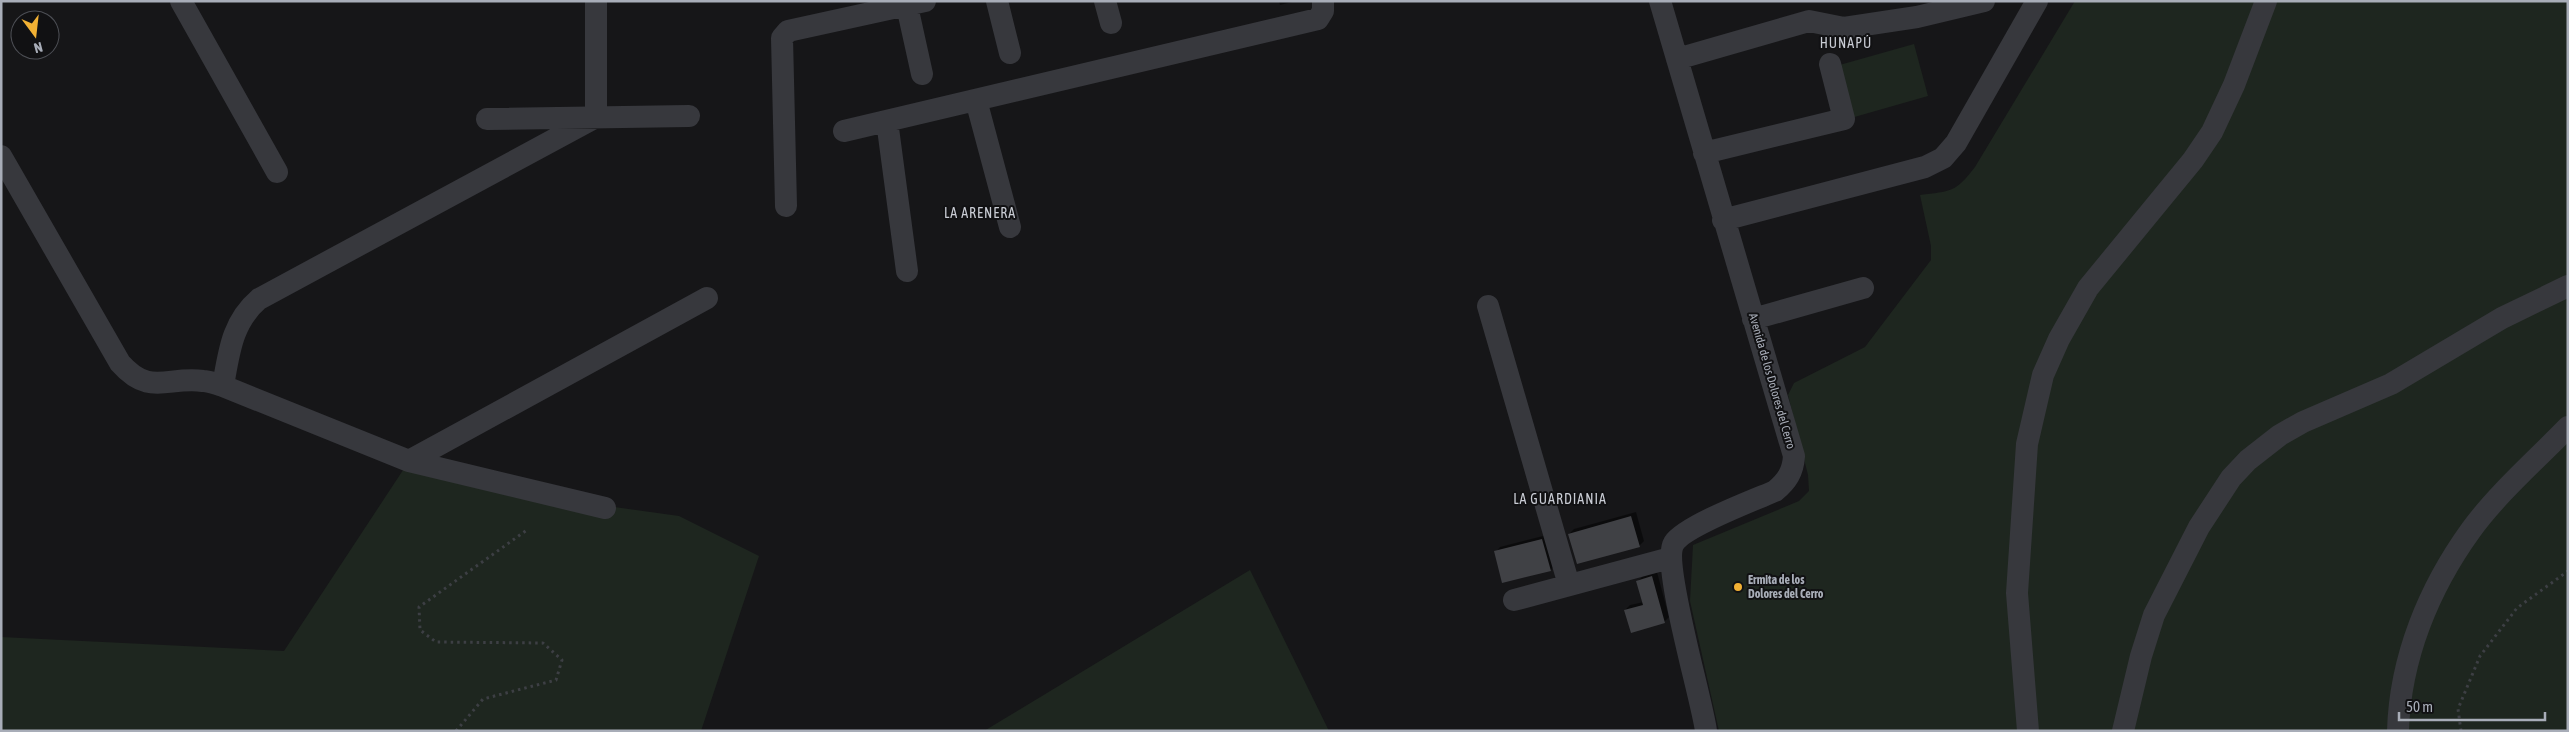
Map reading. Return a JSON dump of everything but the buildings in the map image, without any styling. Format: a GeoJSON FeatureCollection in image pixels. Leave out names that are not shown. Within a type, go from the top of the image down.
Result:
{"type":"FeatureCollection","features":[{"type":"Feature","properties":{"kind":"street"},"geometry":{"type":"LineString","coordinates":[[181,1],[278,172]]}},
{"type":"Feature","properties":{"kind":"street"},"geometry":{"type":"LineString","coordinates":[[596,1],[596,117]]}},
{"type":"Feature","properties":{"kind":"street"},"geometry":{"type":"LineString","coordinates":[[997,1],[1010,53]]}},
{"type":"Feature","properties":{"kind":"street"},"geometry":{"type":"LineString","coordinates":[[1105,1],[1111,23]]}},
{"type":"Feature","properties":{"kind":"street"},"geometry":{"type":"LineString","coordinates":[[844,131],[1318,19],[1323,11],[1322,1]]}},
{"type":"Feature","properties":{"kind":"street","name":"Avenida de los Dolores del Cerro"},"geometry":{"type":"LineString","coordinates":[[1660,1],[1723,220],[1792,447],[1793,466],[1785,483],[1775,491],[1737,507],[1680,537],[1673,544],[1670,558]]}},
{"type":"Feature","properties":{"kind":"street"},"geometry":{"type":"LineString","coordinates":[[1677,59],[1808,21],[1844,28],[1917,17],[1984,1]]}},
{"type":"Feature","properties":{"kind":"street"},"geometry":{"type":"LineString","coordinates":[[1723,220],[1926,167],[1943,158],[1956,143],[2037,1]]}},
{"type":"Feature","properties":{"kind":"street"},"geometry":{"type":"LineString","coordinates":[[2028,731],[2017,593],[2027,444],[2043,375],[2059,340],[2088,288],[2193,160],[2212,132],[2234,85],[2266,1]]}},
{"type":"Feature","properties":{"kind":"street"},"geometry":{"type":"LineString","coordinates":[[786,206],[782,38],[788,31],[916,4],[922,74]]}},
{"type":"Feature","properties":{"kind":"street"},"geometry":{"type":"LineString","coordinates":[[1704,152],[1844,119],[1830,64]]}},
{"type":"Feature","properties":{"kind":"street"},"geometry":{"type":"LineString","coordinates":[[976,100],[1010,227]]}},
{"type":"Feature","properties":{"kind":"street"},"geometry":{"type":"LineString","coordinates":[[487,119],[689,116]]}},
{"type":"Feature","properties":{"kind":"street"},"geometry":{"type":"LineString","coordinates":[[222,386],[236,327],[242,316],[259,299],[596,117]]}},
{"type":"Feature","properties":{"kind":"street"},"geometry":{"type":"LineString","coordinates":[[887,121],[907,271]]}},
{"type":"Feature","properties":{"kind":"street"},"geometry":{"type":"LineString","coordinates":[[1,156],[120,363],[131,376],[147,383],[203,380],[409,461],[605,508]]}},
{"type":"Feature","properties":{"kind":"street"},"geometry":{"type":"LineString","coordinates":[[2122,731],[2141,656],[2154,615],[2199,527],[2231,478],[2248,460],[2280,435],[2303,422],[2391,384],[2502,318],[2568,286]]}},
{"type":"Feature","properties":{"kind":"street"},"geometry":{"type":"LineString","coordinates":[[1753,319],[1863,288]]}},
{"type":"Feature","properties":{"kind":"street"},"geometry":{"type":"LineString","coordinates":[[409,461],[707,298]]}},
{"type":"Feature","properties":{"kind":"street"},"geometry":{"type":"LineString","coordinates":[[1488,306],[1569,585]]}},
{"type":"Feature","properties":{"kind":"street"},"geometry":{"type":"LineString","coordinates":[[2398,731],[2404,679],[2416,632],[2443,573],[2472,528],[2568,427]]}},
{"type":"Feature","properties":{"kind":"street"},"geometry":{"type":"LineString","coordinates":[[1514,600],[1670,558],[1706,731]]}},
{"type":"Feature","properties":{"kind":"path"},"geometry":{"type":"LineString","coordinates":[[456,731],[483,700],[556,680],[562,660],[544,643],[436,642],[420,630],[419,607],[527,530]]}},
{"type":"Feature","properties":{"kind":"path"},"geometry":{"type":"LineString","coordinates":[[2461,731],[2458,709],[2480,656],[2517,608],[2568,571]]}},
{"type":"Feature","properties":{"kind":"shaded area"},"geometry":{"type":"Polygon","coordinates":[[[2075,1],[2568,1],[2568,731],[1719,731],[1690,601],[1693,545],[1799,501],[1809,491],[1808,475],[1788,395],[1794,383],[1865,347],[1931,260],[1931,246],[1920,195],[1939,193],[1952,189],[1962,182],[1975,167],[2075,1]]]}},
{"type":"Feature","properties":{"kind":"shaded area"},"geometry":{"type":"Polygon","coordinates":[[[1914,44],[1928,96],[1851,118],[1836,66],[1914,44]]]}},
{"type":"Feature","properties":{"kind":"shaded area"},"geometry":{"type":"Polygon","coordinates":[[[409,461],[571,501],[679,516],[759,556],[701,731],[1,731],[1,637],[284,651],[409,461]]]}},
{"type":"Feature","properties":{"kind":"shaded area"},"geometry":{"type":"Polygon","coordinates":[[[1250,570],[1329,731],[984,731],[1250,570]]]}},
{"type":"Feature","properties":{"kind":"place","name":"Ermita de los Dolores del Cerro"},"geometry":{"type":"Point","coordinates":[1738,587]}},
{"type":"Feature","properties":{"kind":"district","name":"HUNAPÚ"},"geometry":{"type":"Point","coordinates":[1846,43]}},
{"type":"Feature","properties":{"kind":"district","name":"LA ARENERA"},"geometry":{"type":"Point","coordinates":[980,213]}},
{"type":"Feature","properties":{"kind":"district","name":"LA GUARDIANIA"},"geometry":{"type":"Point","coordinates":[1560,499]}}]}
